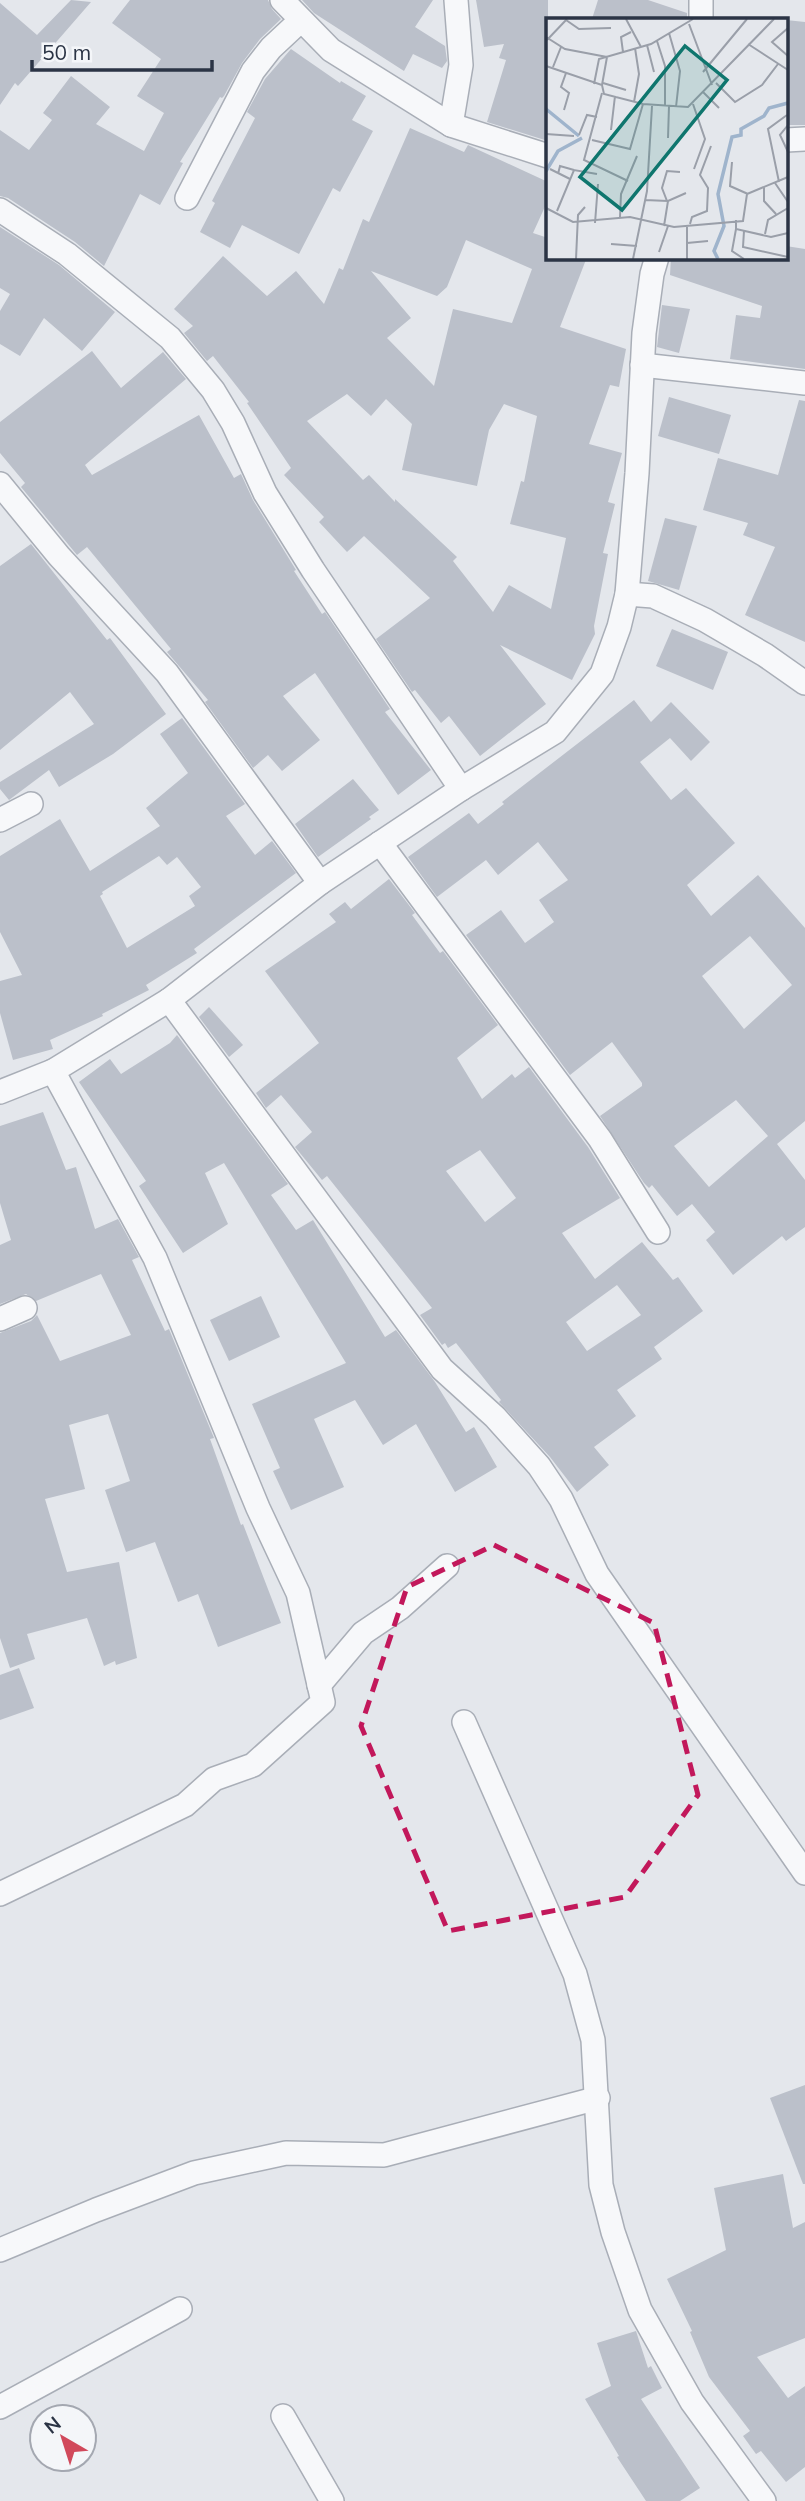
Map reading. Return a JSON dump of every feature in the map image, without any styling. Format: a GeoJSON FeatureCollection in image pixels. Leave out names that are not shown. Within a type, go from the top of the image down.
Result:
{"type":"FeatureCollection","features":[{"type":"Feature","properties":{"kind":"street"},"geometry":{"type":"LineString","coordinates":[[282,0],[331,50],[451,125],[546,155]]}},
{"type":"Feature","properties":{"kind":"street"},"geometry":{"type":"LineString","coordinates":[[451,125],[461,65],[456,0]]}},
{"type":"Feature","properties":{"kind":"street"},"geometry":{"type":"LineString","coordinates":[[701,0],[701,18]]}},
{"type":"Feature","properties":{"kind":"street"},"geometry":{"type":"LineString","coordinates":[[187,198],[253,71],[271,48],[301,20]]}},
{"type":"Feature","properties":{"kind":"street"},"geometry":{"type":"LineString","coordinates":[[0,210],[66,254],[170,338],[213,390],[233,423],[265,493],[313,570],[461,789]]}},
{"type":"Feature","properties":{"kind":"street"},"geometry":{"type":"LineString","coordinates":[[0,1091],[53,1071],[169,1000],[320,883],[461,789],[555,732],[602,674],[619,627],[627,594],[644,333],[656,259]]}},
{"type":"Feature","properties":{"kind":"street"},"geometry":{"type":"LineString","coordinates":[[642,365],[805,383]]}},
{"type":"Feature","properties":{"kind":"street"},"geometry":{"type":"LineString","coordinates":[[0,484],[59,556],[167,673],[320,883]]}},
{"type":"Feature","properties":{"kind":"street"},"geometry":{"type":"LineString","coordinates":[[627,594],[653,596],[705,620],[765,655],[805,683]]}},
{"type":"Feature","properties":{"kind":"street"},"geometry":{"type":"LineString","coordinates":[[0,820],[31,804]]}},
{"type":"Feature","properties":{"kind":"street"},"geometry":{"type":"LineString","coordinates":[[380,844],[600,1139],[657,1232]]}},
{"type":"Feature","properties":{"kind":"street"},"geometry":{"type":"LineString","coordinates":[[169,1000],[442,1369],[495,1417],[539,1466],[561,1499],[597,1573],[805,1873]]}},
{"type":"Feature","properties":{"kind":"street"},"geometry":{"type":"LineString","coordinates":[[0,1894],[185,1805],[214,1779],[253,1765],[323,1702],[298,1593],[258,1508],[155,1258],[53,1071]]}},
{"type":"Feature","properties":{"kind":"street"},"geometry":{"type":"LineString","coordinates":[[0,1319],[25,1308]]}},
{"type":"Feature","properties":{"kind":"street"},"geometry":{"type":"LineString","coordinates":[[319,1685],[363,1633],[400,1608],[447,1566]]}},
{"type":"Feature","properties":{"kind":"street"},"geometry":{"type":"LineString","coordinates":[[464,1723],[575,1974],[593,2040],[601,2185],[640,2310],[692,2402],[764,2501]]}},
{"type":"Feature","properties":{"kind":"street"},"geometry":{"type":"LineString","coordinates":[[0,2250],[194,2173],[286,2153],[384,2155],[598,2098]]}},
{"type":"Feature","properties":{"kind":"street"},"geometry":{"type":"LineString","coordinates":[[0,2407],[180,2309]]}},
{"type":"Feature","properties":{"kind":"street"},"geometry":{"type":"LineString","coordinates":[[283,2416],[332,2501]]}},
{"type":"Feature","properties":{"kind":"highlighted area"},"geometry":{"type":"Polygon","coordinates":[[[494,1545],[654,1623],[698,1795],[625,1897],[448,1931],[361,1726],[407,1587],[494,1545]]]}},
{"type":"Feature","properties":{"kind":"building"},"geometry":{"type":"Polygon","coordinates":[[[71,0],[91,2],[18,86],[15,83],[0,105],[0,3],[37,35],[71,0]]]}},
{"type":"Feature","properties":{"kind":"building"},"geometry":{"type":"Polygon","coordinates":[[[130,0],[268,0],[281,19],[260,39],[242,63],[224,96],[220,97],[180,162],[183,163],[160,205],[140,194],[104,266],[75,242],[8,198],[0,196],[0,130],[29,150],[52,120],[43,113],[71,76],[110,107],[96,124],[144,151],[164,113],[137,96],[161,59],[112,23],[130,0]]]}},
{"type":"Feature","properties":{"kind":"building"},"geometry":{"type":"Polygon","coordinates":[[[302,0],[433,0],[415,27],[445,46],[447,61],[442,68],[413,54],[404,71],[314,13],[302,0]]]}},
{"type":"Feature","properties":{"kind":"building"},"geometry":{"type":"Polygon","coordinates":[[[476,0],[548,0],[546,140],[487,122],[506,60],[499,58],[504,44],[484,47],[476,0]]]}},
{"type":"Feature","properties":{"kind":"building"},"geometry":{"type":"Polygon","coordinates":[[[598,0],[648,0],[687,13],[687,18],[592,18],[598,0]]]}},
{"type":"Feature","properties":{"kind":"building"},"geometry":{"type":"Polygon","coordinates":[[[788,20],[805,22],[805,125],[788,125],[788,20]]]}},
{"type":"Feature","properties":{"kind":"building"},"geometry":{"type":"Polygon","coordinates":[[[291,49],[340,83],[341,81],[366,96],[352,120],[373,131],[340,192],[333,188],[299,254],[242,225],[230,248],[200,232],[215,203],[212,201],[255,118],[247,112],[265,79],[291,49]]]}},
{"type":"Feature","properties":{"kind":"building"},"geometry":{"type":"Polygon","coordinates":[[[410,128],[464,152],[468,145],[546,181],[546,204],[533,233],[546,237],[546,259],[586,259],[560,327],[626,349],[619,387],[610,385],[589,444],[622,453],[608,502],[615,504],[603,553],[608,554],[594,626],[595,634],[572,680],[500,645],[546,704],[480,756],[449,716],[441,723],[415,690],[412,692],[376,639],[430,598],[364,536],[347,552],[319,522],[324,517],[284,475],[291,468],[247,403],[249,402],[213,356],[207,361],[184,333],[193,326],[174,309],[223,256],[267,296],[296,271],[324,304],[339,268],[343,270],[363,219],[369,222],[410,128]],[[466,240],[447,287],[437,296],[371,271],[411,318],[387,338],[434,386],[453,309],[512,323],[532,269],[466,240]],[[347,394],[307,421],[363,480],[369,475],[457,557],[453,561],[493,612],[509,585],[551,609],[566,538],[510,524],[521,481],[524,482],[537,416],[504,404],[489,430],[477,486],[402,470],[412,424],[386,399],[371,416],[347,394]]]}},
{"type":"Feature","properties":{"kind":"building"},"geometry":{"type":"Polygon","coordinates":[[[0,227],[59,265],[115,312],[82,351],[44,318],[20,356],[0,344],[0,311],[10,294],[0,288],[0,227]]]}},
{"type":"Feature","properties":{"kind":"building"},"geometry":{"type":"Polygon","coordinates":[[[788,246],[805,249],[805,369],[730,359],[736,315],[760,318],[762,306],[670,275],[671,259],[788,259],[788,246]]]}},
{"type":"Feature","properties":{"kind":"building"},"geometry":{"type":"Polygon","coordinates":[[[662,305],[690,309],[679,353],[657,347],[662,305]]]}},
{"type":"Feature","properties":{"kind":"building"},"geometry":{"type":"Polygon","coordinates":[[[92,351],[121,388],[163,352],[186,379],[85,465],[92,475],[199,415],[234,478],[241,474],[253,500],[296,570],[294,571],[390,709],[385,712],[431,770],[398,795],[315,673],[283,696],[320,740],[282,771],[268,755],[253,768],[205,702],[208,700],[167,652],[171,649],[87,547],[77,555],[21,487],[25,483],[0,453],[0,422],[92,351]]]}},
{"type":"Feature","properties":{"kind":"building"},"geometry":{"type":"Polygon","coordinates":[[[669,397],[731,415],[719,454],[658,436],[669,397]]]}},
{"type":"Feature","properties":{"kind":"building"},"geometry":{"type":"Polygon","coordinates":[[[799,400],[805,401],[805,642],[745,615],[775,547],[743,535],[748,523],[703,510],[718,458],[778,475],[799,400]]]}},
{"type":"Feature","properties":{"kind":"building"},"geometry":{"type":"Polygon","coordinates":[[[665,518],[697,526],[679,590],[648,581],[665,518]]]}},
{"type":"Feature","properties":{"kind":"building"},"geometry":{"type":"Polygon","coordinates":[[[31,544],[107,640],[110,638],[166,714],[113,754],[59,787],[49,770],[9,800],[0,789],[0,782],[94,724],[70,692],[0,750],[0,566],[31,544]]]}},
{"type":"Feature","properties":{"kind":"building"},"geometry":{"type":"Polygon","coordinates":[[[672,629],[728,652],[713,690],[656,666],[672,629]]]}},
{"type":"Feature","properties":{"kind":"building"},"geometry":{"type":"Polygon","coordinates":[[[634,700],[651,722],[671,702],[710,742],[691,761],[670,738],[640,762],[671,800],[686,788],[735,843],[687,885],[711,916],[758,875],[805,928],[805,1121],[777,1144],[805,1180],[805,1227],[786,1241],[782,1236],[733,1275],[706,1240],[715,1232],[692,1204],[677,1216],[652,1185],[649,1188],[644,1183],[600,1116],[642,1086],[612,1042],[570,1075],[466,935],[501,910],[525,943],[554,922],[539,900],[568,880],[538,842],[498,875],[486,860],[437,897],[408,857],[469,813],[478,824],[504,804],[502,802],[634,700]],[[750,936],[702,976],[744,1029],[792,985],[750,936]],[[736,1100],[674,1146],[709,1187],[768,1136],[736,1100]]]}},
{"type":"Feature","properties":{"kind":"building"},"geometry":{"type":"Polygon","coordinates":[[[182,718],[245,804],[226,816],[255,855],[272,841],[296,873],[194,949],[197,953],[146,985],[149,990],[102,1014],[103,1016],[50,1040],[53,1049],[13,1060],[0,1013],[0,981],[22,975],[0,932],[0,856],[60,819],[90,871],[160,826],[146,808],[188,773],[160,734],[182,718]],[[159,856],[102,892],[100,896],[127,948],[195,906],[189,896],[201,887],[177,857],[167,865],[159,856]]]}},
{"type":"Feature","properties":{"kind":"building"},"geometry":{"type":"Polygon","coordinates":[[[353,779],[379,810],[369,817],[371,819],[318,857],[295,824],[353,779]]]}},
{"type":"Feature","properties":{"kind":"building"},"geometry":{"type":"Polygon","coordinates":[[[389,879],[415,913],[412,915],[440,953],[443,951],[498,1025],[457,1058],[482,1099],[512,1074],[515,1078],[529,1067],[588,1147],[620,1198],[562,1233],[595,1279],[642,1242],[673,1280],[678,1277],[703,1311],[654,1347],[662,1359],[617,1390],[636,1416],[594,1447],[609,1465],[577,1492],[550,1457],[499,1402],[501,1400],[456,1343],[448,1348],[445,1343],[442,1345],[420,1315],[432,1308],[327,1176],[322,1180],[295,1147],[312,1132],[281,1095],[266,1108],[256,1093],[319,1043],[265,971],[336,922],[329,914],[345,902],[351,909],[389,879]],[[480,1150],[446,1171],[485,1222],[516,1198],[480,1150]],[[617,1285],[566,1322],[587,1351],[641,1315],[617,1285]]]}},
{"type":"Feature","properties":{"kind":"building"},"geometry":{"type":"Polygon","coordinates":[[[209,1007],[243,1045],[229,1057],[199,1017],[209,1007]]]}},
{"type":"Feature","properties":{"kind":"building"},"geometry":{"type":"Polygon","coordinates":[[[177,1035],[288,1184],[271,1195],[296,1230],[313,1220],[385,1337],[396,1330],[435,1382],[466,1432],[474,1427],[497,1467],[455,1492],[416,1424],[383,1445],[355,1400],[314,1419],[344,1487],[291,1510],[273,1471],[280,1468],[252,1404],[346,1363],[224,1163],[205,1173],[228,1224],[183,1253],[139,1186],[146,1181],[79,1082],[110,1059],[121,1074],[170,1043],[177,1035]]]}},
{"type":"Feature","properties":{"kind":"building"},"geometry":{"type":"Polygon","coordinates":[[[43,1112],[66,1170],[76,1167],[95,1229],[118,1219],[139,1257],[132,1260],[165,1331],[169,1329],[214,1438],[210,1439],[241,1525],[243,1524],[281,1623],[218,1647],[198,1594],[178,1602],[155,1542],[126,1552],[105,1490],[130,1481],[108,1414],[69,1425],[85,1489],[45,1499],[67,1572],[119,1562],[137,1658],[116,1665],[115,1661],[104,1666],[87,1618],[27,1634],[35,1659],[10,1668],[0,1638],[0,1333],[31,1321],[37,1315],[60,1361],[131,1335],[101,1274],[36,1301],[26,1294],[0,1304],[0,1245],[11,1240],[0,1203],[0,1126],[43,1112]]]}},
{"type":"Feature","properties":{"kind":"building"},"geometry":{"type":"Polygon","coordinates":[[[261,1296],[280,1337],[229,1361],[210,1320],[261,1296]]]}},
{"type":"Feature","properties":{"kind":"building"},"geometry":{"type":"Polygon","coordinates":[[[19,1668],[34,1708],[0,1720],[0,1675],[19,1668]]]}},
{"type":"Feature","properties":{"kind":"building"},"geometry":{"type":"Polygon","coordinates":[[[805,2085],[805,2184],[803,2184],[770,2098],[805,2085]]]}},
{"type":"Feature","properties":{"kind":"building"},"geometry":{"type":"Polygon","coordinates":[[[783,2174],[793,2228],[805,2222],[805,2338],[757,2357],[788,2398],[805,2386],[805,2467],[786,2482],[761,2451],[756,2454],[743,2436],[750,2431],[709,2377],[690,2332],[692,2331],[667,2279],[726,2250],[714,2188],[783,2174]]]}},
{"type":"Feature","properties":{"kind":"building"},"geometry":{"type":"Polygon","coordinates":[[[636,2331],[648,2368],[651,2366],[662,2388],[641,2399],[700,2488],[680,2501],[646,2501],[617,2457],[619,2456],[585,2399],[611,2386],[597,2343],[636,2331]]]}}]}
